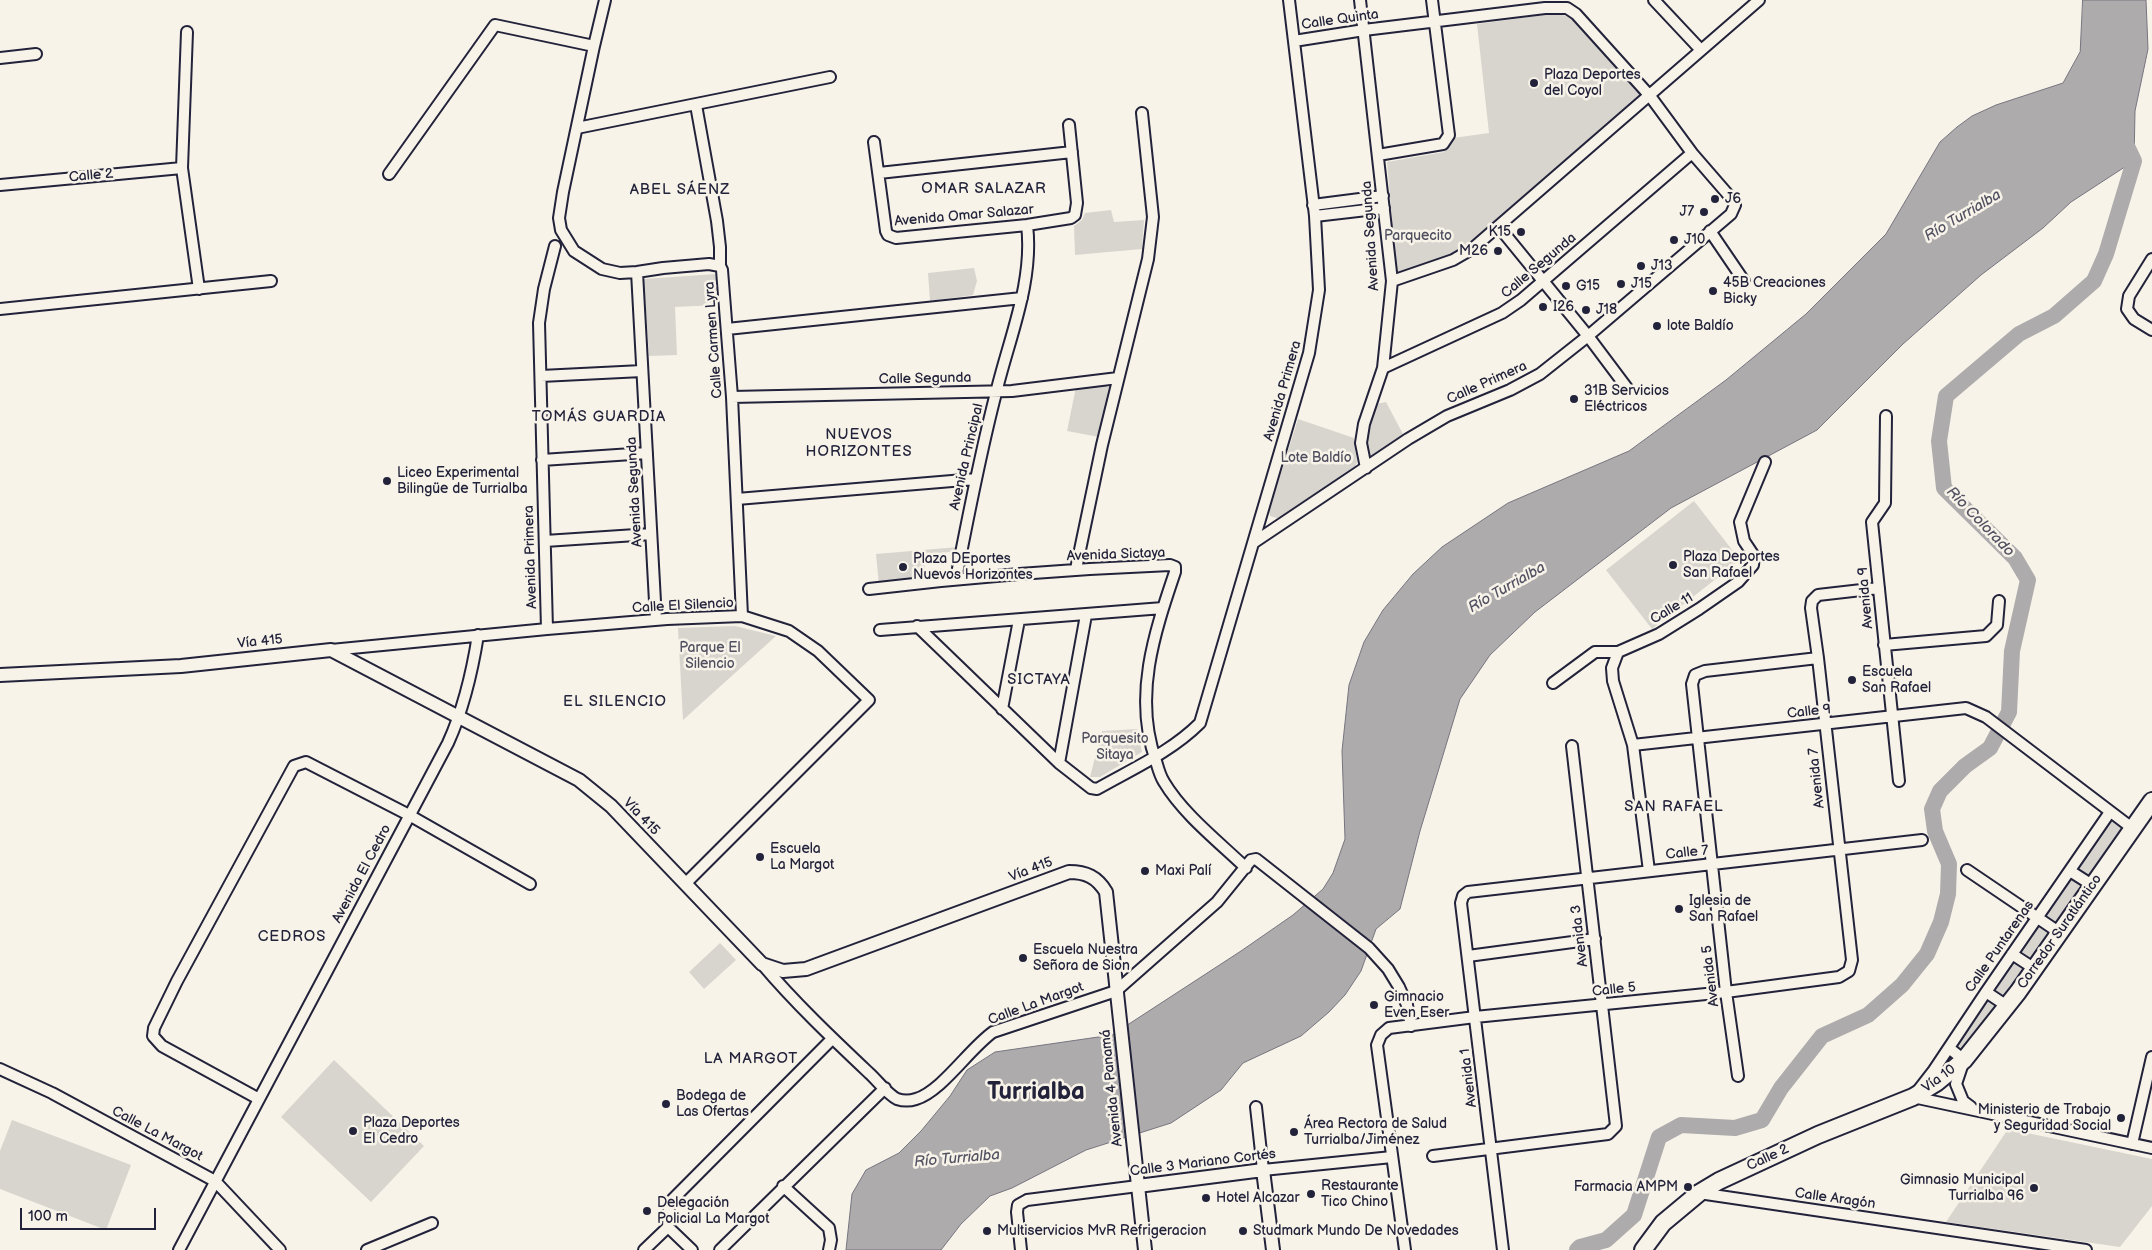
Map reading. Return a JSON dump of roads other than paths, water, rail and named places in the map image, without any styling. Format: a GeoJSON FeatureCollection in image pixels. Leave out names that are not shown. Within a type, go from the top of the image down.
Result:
{"type":"FeatureCollection","features":[{"type":"Feature","properties":{"kind":"main road","name":"Corredor Suratlántico"},"geometry":{"type":"LineString","coordinates":[[1964,1060],[2035,969],[2152,801]]}},
{"type":"Feature","properties":{"kind":"main road","name":"Vía 10"},"geometry":{"type":"LineString","coordinates":[[1913,1097],[1936,1083],[1964,1060]]}},
{"type":"Feature","properties":{"kind":"main road","name":"Calle 2"},"geometry":{"type":"LineString","coordinates":[[1648,1248],[1662,1223],[1699,1193],[1719,1181],[1818,1135],[1913,1097]]}},
{"type":"Feature","properties":{"kind":"street","name":"Calle Carmen Lyra"},"geometry":{"type":"LineString","coordinates":[[605,0],[560,210],[561,230],[574,251],[588,262],[611,271],[637,272],[709,264],[720,266],[724,274],[732,396],[742,616]]}},
{"type":"Feature","properties":{"kind":"street","name":"Avenida Primera"},"geometry":{"type":"LineString","coordinates":[[1154,757],[1191,732],[1200,723],[1314,331],[1319,290],[1314,216],[1289,0]]}},
{"type":"Feature","properties":{"kind":"street","name":"Avenida Segunda"},"geometry":{"type":"LineString","coordinates":[[1360,0],[1392,281],[1383,368],[1364,424],[1361,443],[1366,468]]}},
{"type":"Feature","properties":{"kind":"street"},"geometry":{"type":"LineString","coordinates":[[1378,155],[1443,144],[1449,135],[1432,0]]}},
{"type":"Feature","properties":{"kind":"street"},"geometry":{"type":"LineString","coordinates":[[1654,0],[1700,49]]}},
{"type":"Feature","properties":{"kind":"street"},"geometry":{"type":"LineString","coordinates":[[1392,281],[1453,260],[1472,248],[1499,227],[1650,96],[1753,2]]}},
{"type":"Feature","properties":{"kind":"street","name":"Calle Quinta"},"geometry":{"type":"LineString","coordinates":[[1294,41],[1364,30],[1545,8],[1567,8],[1576,14],[1650,96]]}},
{"type":"Feature","properties":{"kind":"street"},"geometry":{"type":"LineString","coordinates":[[389,174],[495,25],[594,46]]}},
{"type":"Feature","properties":{"kind":"street"},"geometry":{"type":"LineString","coordinates":[[187,32],[182,168],[199,289]]}},
{"type":"Feature","properties":{"kind":"street"},"geometry":{"type":"LineString","coordinates":[[0,58],[36,54]]}},
{"type":"Feature","properties":{"kind":"street"},"geometry":{"type":"LineString","coordinates":[[578,128],[830,76]]}},
{"type":"Feature","properties":{"kind":"street"},"geometry":{"type":"LineString","coordinates":[[1650,96],[1692,153]]}},
{"type":"Feature","properties":{"kind":"street"},"geometry":{"type":"LineString","coordinates":[[696,105],[717,221],[720,266]]}},
{"type":"Feature","properties":{"kind":"street"},"geometry":{"type":"LineString","coordinates":[[1076,569],[1118,378],[1148,259],[1153,217],[1142,113]]}},
{"type":"Feature","properties":{"kind":"street","name":"Avenida Omar Salazar"},"geometry":{"type":"LineString","coordinates":[[874,142],[886,231],[891,237],[1027,225],[1071,218],[1075,215],[1077,203],[1069,125]]}},
{"type":"Feature","properties":{"kind":"street"},"geometry":{"type":"LineString","coordinates":[[879,173],[1072,152]]}},
{"type":"Feature","properties":{"kind":"street","name":"Calle Primera"},"geometry":{"type":"LineString","coordinates":[[1253,543],[1447,416],[1510,390],[1540,374],[1588,336],[1731,214],[1735,204],[1732,198],[1692,153]]}},
{"type":"Feature","properties":{"kind":"street","name":"Calle Segunda"},"geometry":{"type":"LineString","coordinates":[[1383,368],[1502,313],[1521,300],[1692,153]]}},
{"type":"Feature","properties":{"kind":"street","name":"Calle 2"},"geometry":{"type":"LineString","coordinates":[[0,184],[182,168]]}},
{"type":"Feature","properties":{"kind":"street"},"geometry":{"type":"LineString","coordinates":[[1313,204],[1383,196]]}},
{"type":"Feature","properties":{"kind":"street"},"geometry":{"type":"LineString","coordinates":[[1314,216],[1384,208]]}},
{"type":"Feature","properties":{"kind":"street","name":"Avenida Principal"},"geometry":{"type":"LineString","coordinates":[[956,579],[996,392],[1022,298],[1029,258],[1027,225]]}},
{"type":"Feature","properties":{"kind":"street"},"geometry":{"type":"LineString","coordinates":[[1499,227],[1544,280],[1627,388]]}},
{"type":"Feature","properties":{"kind":"street"},"geometry":{"type":"LineString","coordinates":[[1710,231],[1744,281]]}},
{"type":"Feature","properties":{"kind":"street","name":"Avenida Primera"},"geometry":{"type":"LineString","coordinates":[[547,629],[539,323],[544,289],[555,246]]}},
{"type":"Feature","properties":{"kind":"street"},"geometry":{"type":"LineString","coordinates":[[2152,259],[2129,296],[2127,308],[2134,319],[2152,330]]}},
{"type":"Feature","properties":{"kind":"street","name":"Avenida Segunda"},"geometry":{"type":"LineString","coordinates":[[637,272],[656,620]]}},
{"type":"Feature","properties":{"kind":"street"},"geometry":{"type":"LineString","coordinates":[[0,309],[271,281]]}},
{"type":"Feature","properties":{"kind":"street"},"geometry":{"type":"LineString","coordinates":[[727,329],[1022,298]]}},
{"type":"Feature","properties":{"kind":"street"},"geometry":{"type":"LineString","coordinates":[[541,376],[642,372]]}},
{"type":"Feature","properties":{"kind":"street","name":"Calle Segunda"},"geometry":{"type":"LineString","coordinates":[[732,396],[996,392],[1118,378]]}},
{"type":"Feature","properties":{"kind":"street","name":"Avenida 9"},"geometry":{"type":"LineString","coordinates":[[1886,416],[1884,503],[1872,522],[1899,781]]}},
{"type":"Feature","properties":{"kind":"street"},"geometry":{"type":"LineString","coordinates":[[542,460],[647,453]]}},
{"type":"Feature","properties":{"kind":"street","name":"Calle 11"},"geometry":{"type":"LineString","coordinates":[[1552,683],[1595,652],[1618,652],[1658,634],[1738,582],[1753,565],[1754,556],[1744,541],[1740,522],[1765,462]]}},
{"type":"Feature","properties":{"kind":"street"},"geometry":{"type":"LineString","coordinates":[[737,499],[976,479]]}},
{"type":"Feature","properties":{"kind":"street"},"geometry":{"type":"LineString","coordinates":[[545,541],[651,534]]}},
{"type":"Feature","properties":{"kind":"street","name":"Avenida Sictaya"},"geometry":{"type":"LineString","coordinates":[[869,590],[956,579],[1076,569],[1170,565],[1175,567],[1176,572],[1163,608],[1147,679],[1147,731],[1163,781],[1178,802],[1246,868]]}},
{"type":"Feature","properties":{"kind":"street","name":"Avenida 7"},"geometry":{"type":"LineString","coordinates":[[1852,960],[1811,608],[1812,601],[1818,595],[1878,588]]}},
{"type":"Feature","properties":{"kind":"street"},"geometry":{"type":"LineString","coordinates":[[1884,646],[1986,636],[1997,625],[1999,601]]}},
{"type":"Feature","properties":{"kind":"street"},"geometry":{"type":"LineString","coordinates":[[880,630],[1163,608]]}},
{"type":"Feature","properties":{"kind":"street"},"geometry":{"type":"LineString","coordinates":[[1059,763],[1086,615]]}},
{"type":"Feature","properties":{"kind":"street","name":"Calle El Silencio"},"geometry":{"type":"LineString","coordinates":[[331,650],[547,629],[656,620],[742,616],[789,631],[818,651],[869,700],[685,884]]}},
{"type":"Feature","properties":{"kind":"street"},"geometry":{"type":"LineString","coordinates":[[1002,709],[1019,620]]}},
{"type":"Feature","properties":{"kind":"street"},"geometry":{"type":"LineString","coordinates":[[917,626],[1059,763],[1086,785],[1097,789],[1154,757]]}},
{"type":"Feature","properties":{"kind":"street","name":"Avenida El Cedro"},"geometry":{"type":"LineString","coordinates":[[179,1250],[448,743],[460,718],[470,684],[478,635]]}},
{"type":"Feature","properties":{"kind":"street","name":"Vía 415"},"geometry":{"type":"LineString","coordinates":[[0,675],[181,666],[331,650],[579,780],[611,806],[762,964],[783,971],[806,969],[1069,872],[1081,872],[1100,883],[1106,892],[1119,1013]]}},
{"type":"Feature","properties":{"kind":"street"},"geometry":{"type":"LineString","coordinates":[[1618,652],[1612,668],[1633,745],[1649,871]]}},
{"type":"Feature","properties":{"kind":"street","name":"Avenida 5"},"geometry":{"type":"LineString","coordinates":[[1738,1076],[1726,992],[1692,684],[1696,674],[1705,671],[1818,658]]}},
{"type":"Feature","properties":{"kind":"street","name":"Calle 9"},"geometry":{"type":"LineString","coordinates":[[1633,745],[1966,708],[1986,717],[2110,812]]}},
{"type":"Feature","properties":{"kind":"street","name":"Avenida 3"},"geometry":{"type":"LineString","coordinates":[[1491,1148],[1608,1134],[1615,1129],[1616,1123],[1572,746]]}},
{"type":"Feature","properties":{"kind":"street"},"geometry":{"type":"LineString","coordinates":[[259,1099],[162,1046],[154,1036],[157,1021],[177,981],[294,766],[306,762],[409,815],[530,884]]}},
{"type":"Feature","properties":{"kind":"street"},"geometry":{"type":"LineString","coordinates":[[2110,812],[2132,828]]}},
{"type":"Feature","properties":{"kind":"street","name":"Calle Puntarenas"},"geometry":{"type":"LineString","coordinates":[[1913,1097],[1949,1048],[2110,812]]}},
{"type":"Feature","properties":{"kind":"street","name":"Calle 7"},"geometry":{"type":"LineString","coordinates":[[1462,903],[1463,896],[1468,892],[1922,840]]}},
{"type":"Feature","properties":{"kind":"street"},"geometry":{"type":"LineString","coordinates":[[1116,991],[1217,902],[1251,860],[1256,859],[1369,948],[1388,969],[1399,987],[1411,1026]]}},
{"type":"Feature","properties":{"kind":"street"},"geometry":{"type":"LineString","coordinates":[[1967,870],[2060,933]]}},
{"type":"Feature","properties":{"kind":"street"},"geometry":{"type":"LineString","coordinates":[[2070,871],[2092,886]]}},
{"type":"Feature","properties":{"kind":"street","name":"Avenida 1"},"geometry":{"type":"LineString","coordinates":[[1462,903],[1503,1250]]}},
{"type":"Feature","properties":{"kind":"street"},"geometry":{"type":"LineString","coordinates":[[1468,956],[1594,939]]}},
{"type":"Feature","properties":{"kind":"street"},"geometry":{"type":"LineString","coordinates":[[2012,954],[2035,969]]}},
{"type":"Feature","properties":{"kind":"street","name":"Calle 5"},"geometry":{"type":"LineString","coordinates":[[1392,1157],[1376,1044],[1380,1035],[1389,1028],[1475,1017],[1602,1006],[1726,992],[1839,977],[1849,971],[1852,960]]}},
{"type":"Feature","properties":{"kind":"street","name":"Calle La Margot"},"geometry":{"type":"LineString","coordinates":[[762,964],[832,1039],[890,1094],[905,1101],[921,1098],[947,1078],[981,1041],[993,1032],[1116,991]]}},
{"type":"Feature","properties":{"kind":"street"},"geometry":{"type":"LineString","coordinates":[[1986,992],[2007,1006]]}},
{"type":"Feature","properties":{"kind":"street","name":"Avenida 4 Panamá"},"geometry":{"type":"LineString","coordinates":[[1119,1013],[1146,1250]]}},
{"type":"Feature","properties":{"kind":"street"},"geometry":{"type":"LineString","coordinates":[[644,1250],[668,1227],[669,1207],[672,1200],[832,1039]]}},
{"type":"Feature","properties":{"kind":"street"},"geometry":{"type":"LineString","coordinates":[[1949,1048],[1964,1060],[1956,1084],[1962,1101],[1974,1109]]}},
{"type":"Feature","properties":{"kind":"street"},"geometry":{"type":"LineString","coordinates":[[2132,1144],[2152,1057]]}},
{"type":"Feature","properties":{"kind":"street","name":"Calle La Margot"},"geometry":{"type":"LineString","coordinates":[[0,1069],[52,1093],[215,1181],[280,1250]]}},
{"type":"Feature","properties":{"kind":"street"},"geometry":{"type":"LineString","coordinates":[[720,1250],[783,1186],[885,1088]]}},
{"type":"Feature","properties":{"kind":"street"},"geometry":{"type":"LineString","coordinates":[[1913,1097],[2152,1148]]}},
{"type":"Feature","properties":{"kind":"street"},"geometry":{"type":"LineString","coordinates":[[1256,1107],[1273,1250]]}},
{"type":"Feature","properties":{"kind":"street"},"geometry":{"type":"LineString","coordinates":[[1433,1156],[1491,1148]]}},
{"type":"Feature","properties":{"kind":"street"},"geometry":{"type":"LineString","coordinates":[[1392,1157],[1405,1250]]}},
{"type":"Feature","properties":{"kind":"street","name":"Calle 3 Mariano Cortés"},"geometry":{"type":"LineString","coordinates":[[1021,1250],[1016,1212],[1018,1205],[1027,1200],[1263,1170],[1392,1157]]}},
{"type":"Feature","properties":{"kind":"street"},"geometry":{"type":"LineString","coordinates":[[783,1186],[828,1228],[831,1240],[830,1250]]}},
{"type":"Feature","properties":{"kind":"street","name":"Calle Aragón"},"geometry":{"type":"LineString","coordinates":[[1699,1193],[2086,1250]]}},
{"type":"Feature","properties":{"kind":"street"},"geometry":{"type":"LineString","coordinates":[[368,1250],[432,1224]]}},
{"type":"Feature","properties":{"kind":"street"},"geometry":{"type":"LineString","coordinates":[[668,1227],[692,1250]]}},
{"type":"Feature","properties":{"kind":"water","name":"Río Turrialba"},"geometry":{"type":"Polygon","coordinates":[[[2083,0],[2146,0],[2148,49],[2135,111],[2134,161],[2071,202],[2043,228],[1981,275],[1903,344],[1817,430],[1671,508],[1535,612],[1490,655],[1460,699],[1420,831],[1400,909],[1376,929],[1361,971],[1345,995],[1329,1012],[1301,1036],[1243,1063],[1221,1090],[1171,1123],[1086,1150],[1012,1188],[990,1196],[961,1224],[941,1250],[846,1250],[852,1194],[866,1170],[899,1153],[921,1131],[950,1096],[967,1070],[995,1052],[1112,1035],[1241,951],[1293,915],[1323,889],[1333,873],[1345,839],[1342,751],[1349,685],[1364,642],[1383,610],[1413,574],[1442,547],[1508,503],[1629,451],[1726,380],[1806,314],[1886,234],[1940,142],[1972,116],[1996,105],[2063,83],[2080,52],[2083,0]]]}},
{"type":"Feature","properties":{"kind":"waterway","name":"Río Colorado"},"geometry":{"type":"LineString","coordinates":[[1577,1250],[1580,1247],[1606,1240],[1634,1215],[1659,1137],[1681,1125],[1735,1128],[1762,1120],[1781,1088],[1822,1036],[1868,1015],[1902,985],[1927,954],[1941,922],[1948,894],[1949,864],[1935,831],[1932,809],[1940,791],[1965,766],[1990,748],[2009,712],[2012,651],[2028,580],[2015,558],[1944,488],[1939,441],[1946,396],[2019,334],[2054,316],[2094,281],[2106,254],[2134,161],[2125,142]]}},
{"type":"Feature","properties":{"kind":"place","name":"Plaza Deportes del Coyol"},"geometry":{"type":"Point","coordinates":[1534,83]}},
{"type":"Feature","properties":{"kind":"place","name":"J6"},"geometry":{"type":"Point","coordinates":[1715,199]}},
{"type":"Feature","properties":{"kind":"place","name":"J7"},"geometry":{"type":"Point","coordinates":[1704,212]}},
{"type":"Feature","properties":{"kind":"place","name":"K15"},"geometry":{"type":"Point","coordinates":[1521,232]}},
{"type":"Feature","properties":{"kind":"place","name":"J10"},"geometry":{"type":"Point","coordinates":[1674,240]}},
{"type":"Feature","properties":{"kind":"place","name":"M26"},"geometry":{"type":"Point","coordinates":[1498,251]}},
{"type":"Feature","properties":{"kind":"place","name":"J13"},"geometry":{"type":"Point","coordinates":[1641,266]}},
{"type":"Feature","properties":{"kind":"place","name":"J15"},"geometry":{"type":"Point","coordinates":[1621,284]}},
{"type":"Feature","properties":{"kind":"place","name":"G15"},"geometry":{"type":"Point","coordinates":[1566,286]}},
{"type":"Feature","properties":{"kind":"place","name":"45B Creaciones Bicky"},"geometry":{"type":"Point","coordinates":[1713,291]}},
{"type":"Feature","properties":{"kind":"place","name":"I26"},"geometry":{"type":"Point","coordinates":[1543,307]}},
{"type":"Feature","properties":{"kind":"place","name":"J18"},"geometry":{"type":"Point","coordinates":[1586,310]}},
{"type":"Feature","properties":{"kind":"place","name":"lote Baldío"},"geometry":{"type":"Point","coordinates":[1657,326]}},
{"type":"Feature","properties":{"kind":"place","name":"31B Servicios Eléctricos"},"geometry":{"type":"Point","coordinates":[1574,399]}},
{"type":"Feature","properties":{"kind":"place","name":"Liceo Experimental Bilingüe de Turrialba"},"geometry":{"type":"Point","coordinates":[387,481]}},
{"type":"Feature","properties":{"kind":"place","name":"Plaza Deportes San Rafael"},"geometry":{"type":"Point","coordinates":[1673,565]}},
{"type":"Feature","properties":{"kind":"place","name":"Plaza DEportes Nuevos Horizontes"},"geometry":{"type":"Point","coordinates":[903,567]}},
{"type":"Feature","properties":{"kind":"place","name":"Escuela San Rafael"},"geometry":{"type":"Point","coordinates":[1852,680]}},
{"type":"Feature","properties":{"kind":"place","name":"Escuela La Margot"},"geometry":{"type":"Point","coordinates":[760,857]}},
{"type":"Feature","properties":{"kind":"place","name":"Maxi Palí"},"geometry":{"type":"Point","coordinates":[1145,871]}},
{"type":"Feature","properties":{"kind":"place","name":"Iglesia de San Rafael"},"geometry":{"type":"Point","coordinates":[1679,909]}},
{"type":"Feature","properties":{"kind":"place","name":"Escuela Nuestra Señora de Sion"},"geometry":{"type":"Point","coordinates":[1023,958]}},
{"type":"Feature","properties":{"kind":"place","name":"Gimnacio Even Eser"},"geometry":{"type":"Point","coordinates":[1374,1005]}},
{"type":"Feature","properties":{"kind":"place","name":"Bodega de Las Ofertas"},"geometry":{"type":"Point","coordinates":[666,1104]}},
{"type":"Feature","properties":{"kind":"place","name":"Ministerio de Trabajo y Seguridad Social"},"geometry":{"type":"Point","coordinates":[2121,1118]}},
{"type":"Feature","properties":{"kind":"place","name":"Plaza Deportes El Cedro"},"geometry":{"type":"Point","coordinates":[353,1131]}},
{"type":"Feature","properties":{"kind":"place","name":"Área Rectora de Salud Turrialba/Jiménez"},"geometry":{"type":"Point","coordinates":[1294,1132]}},
{"type":"Feature","properties":{"kind":"place","name":"Farmacia AMPM"},"geometry":{"type":"Point","coordinates":[1688,1187]}},
{"type":"Feature","properties":{"kind":"place","name":"Gimnasio Municipal Turrialba 96"},"geometry":{"type":"Point","coordinates":[2034,1188]}},
{"type":"Feature","properties":{"kind":"place","name":"Restaurante Tico Chino"},"geometry":{"type":"Point","coordinates":[1311,1194]}},
{"type":"Feature","properties":{"kind":"place","name":"Hotel Alcazar"},"geometry":{"type":"Point","coordinates":[1206,1198]}},
{"type":"Feature","properties":{"kind":"place","name":"Delegación Policial La Margot"},"geometry":{"type":"Point","coordinates":[647,1211]}},
{"type":"Feature","properties":{"kind":"place","name":"Multiservicios MvR Refrigeracion"},"geometry":{"type":"Point","coordinates":[987,1231]}},
{"type":"Feature","properties":{"kind":"place","name":"Studmark Mundo De Novedades"},"geometry":{"type":"Point","coordinates":[1243,1231]}},
{"type":"Feature","properties":{"kind":"district","name":"OMAR SALAZAR"},"geometry":{"type":"Point","coordinates":[984,189]}},
{"type":"Feature","properties":{"kind":"district","name":"ABEL SÁENZ"},"geometry":{"type":"Point","coordinates":[680,190]}},
{"type":"Feature","properties":{"kind":"district","name":"TOMÁS GUARDIA"},"geometry":{"type":"Point","coordinates":[599,417]}},
{"type":"Feature","properties":{"kind":"district","name":"NUEVOS HORIZONTES"},"geometry":{"type":"Point","coordinates":[859,444]}},
{"type":"Feature","properties":{"kind":"district","name":"SICTAYA"},"geometry":{"type":"Point","coordinates":[1039,680]}},
{"type":"Feature","properties":{"kind":"district","name":"EL SILENCIO"},"geometry":{"type":"Point","coordinates":[615,702]}},
{"type":"Feature","properties":{"kind":"district","name":"SAN RAFAEL"},"geometry":{"type":"Point","coordinates":[1674,807]}},
{"type":"Feature","properties":{"kind":"district","name":"CEDROS"},"geometry":{"type":"Point","coordinates":[292,937]}},
{"type":"Feature","properties":{"kind":"district","name":"LA MARGOT"},"geometry":{"type":"Point","coordinates":[751,1059]}},
{"type":"Feature","properties":{"kind":"district","name":"Turrialba"},"geometry":{"type":"Point","coordinates":[1036,1093]}},
{"type":"Feature","properties":{"kind":"park label","name":"Parquecito"},"geometry":{"type":"Point","coordinates":[1418,236]}},
{"type":"Feature","properties":{"kind":"park label","name":"Lote Baldío"},"geometry":{"type":"Point","coordinates":[1316,458]}},
{"type":"Feature","properties":{"kind":"park label","name":"Parque El Silencio"},"geometry":{"type":"Point","coordinates":[710,656]}},
{"type":"Feature","properties":{"kind":"park label","name":"Parquesito Sitaya"},"geometry":{"type":"Point","coordinates":[1115,748]}}]}
